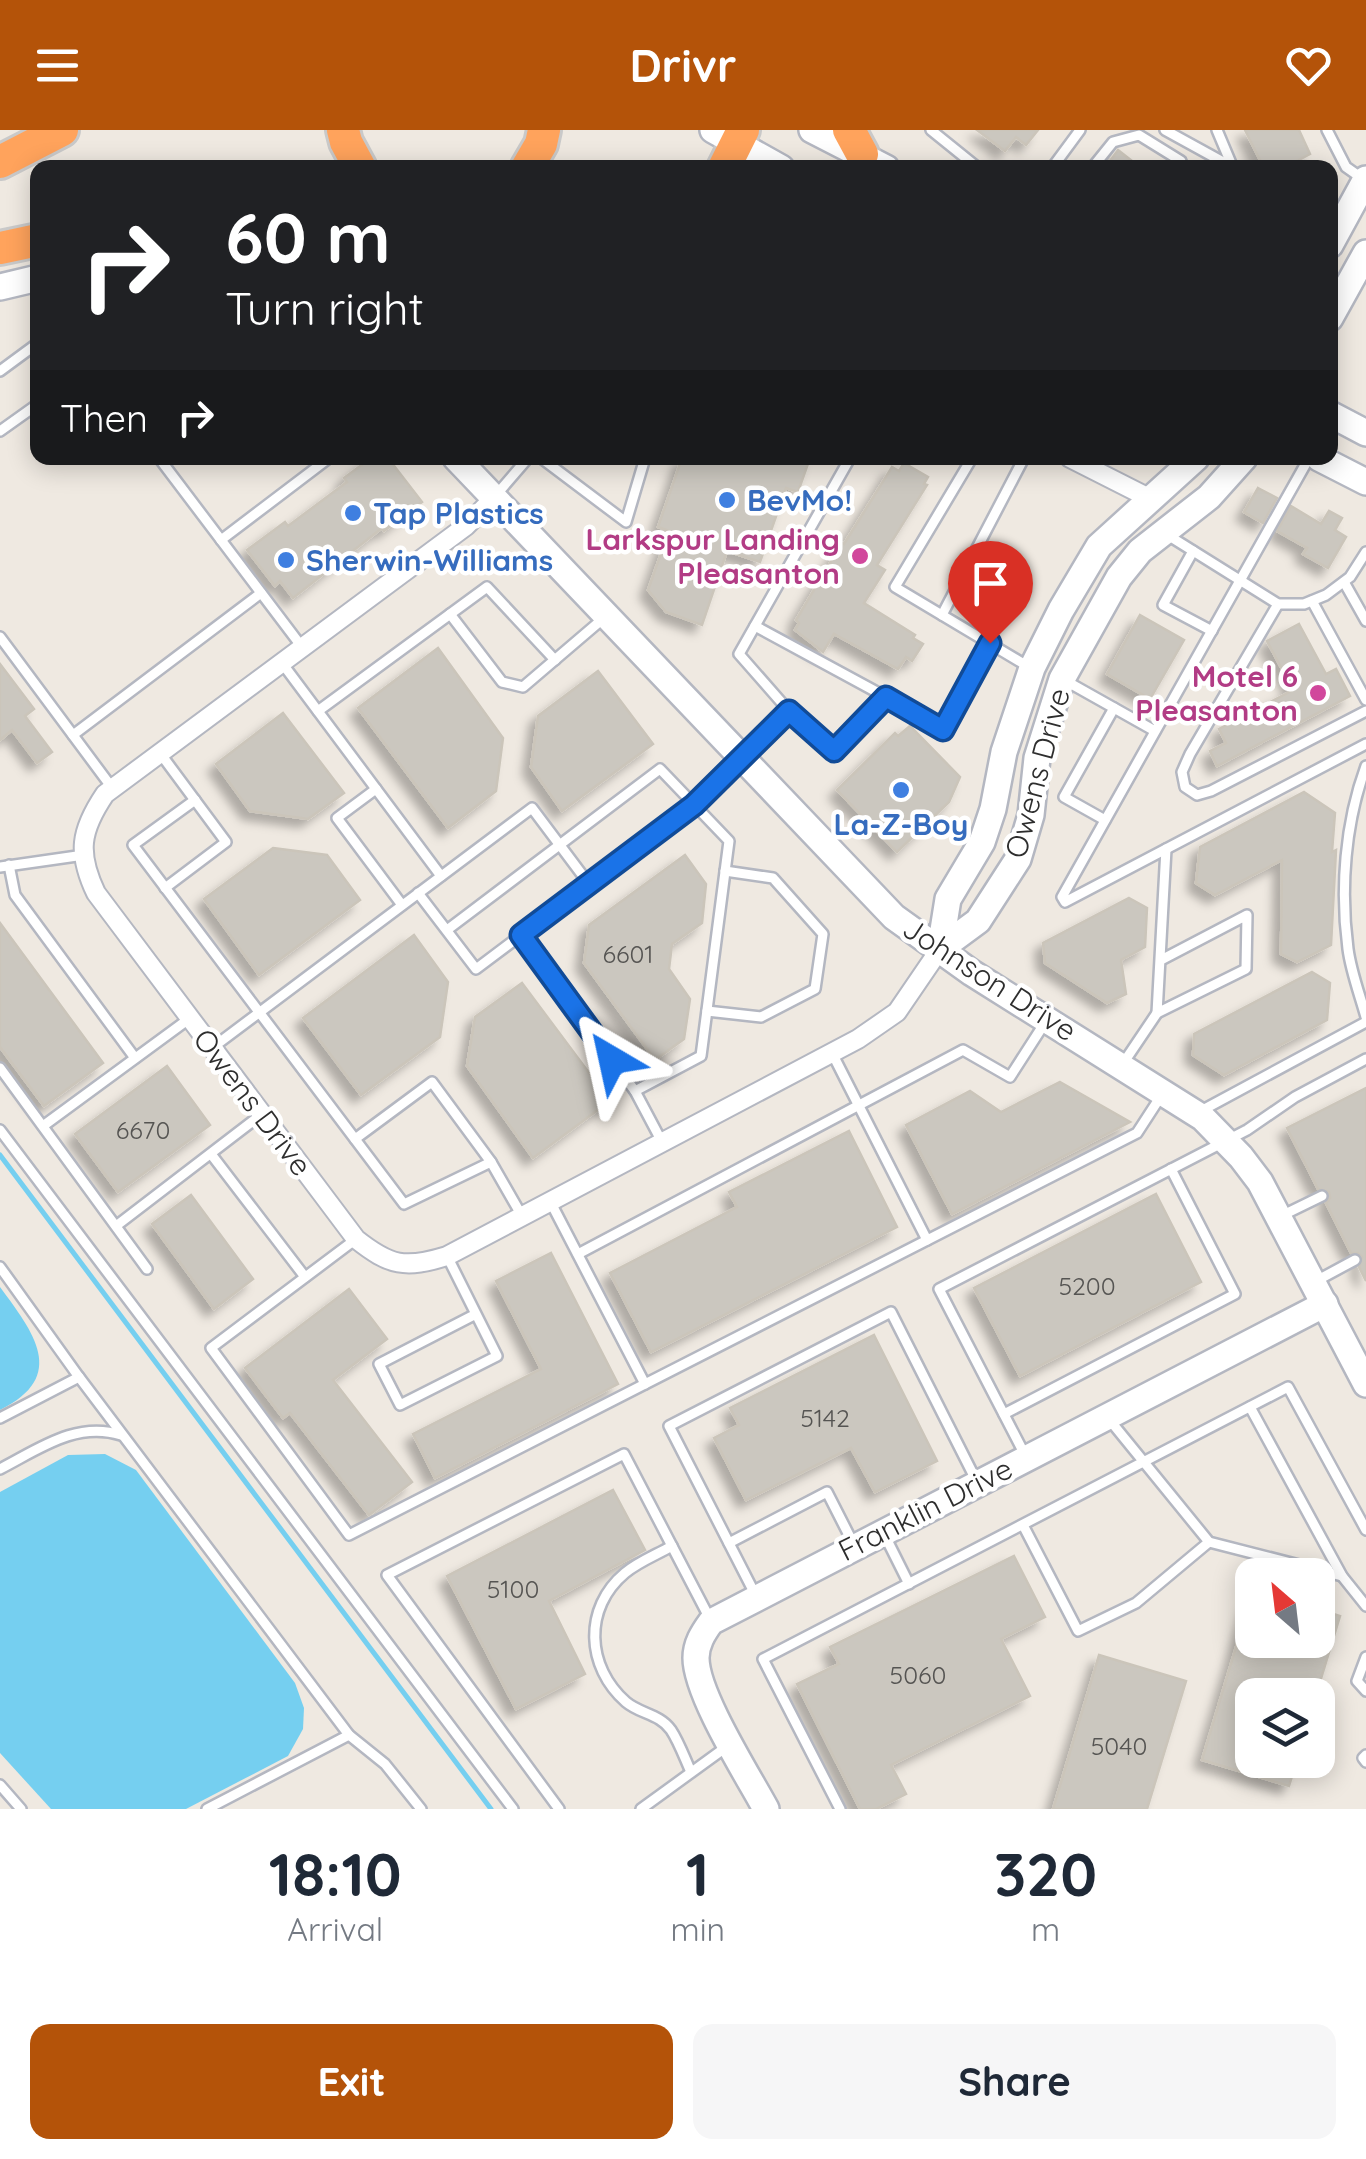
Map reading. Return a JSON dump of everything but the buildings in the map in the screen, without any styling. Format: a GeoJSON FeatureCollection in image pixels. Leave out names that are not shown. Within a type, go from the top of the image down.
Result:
{"type":"FeatureCollection","features":[{"type":"Feature","properties":{"kind":"highway"},"geometry":{"type":"LineString","coordinates":[[0,162],[62,130]]}},
{"type":"Feature","properties":{"kind":"highway"},"geometry":{"type":"LineString","coordinates":[[344,130],[356,160]]}},
{"type":"Feature","properties":{"kind":"highway"},"geometry":{"type":"LineString","coordinates":[[531,160],[544,130]]}},
{"type":"Feature","properties":{"kind":"highway"},"geometry":{"type":"LineString","coordinates":[[0,248],[30,242]]}},
{"type":"Feature","properties":{"kind":"street"},"geometry":{"type":"LineString","coordinates":[[812,130],[865,150]]}},
{"type":"Feature","properties":{"kind":"street"},"geometry":{"type":"LineString","coordinates":[[729,143],[764,160]]}},
{"type":"Feature","properties":{"kind":"street"},"geometry":{"type":"LineString","coordinates":[[1338,224],[1366,180]]}},
{"type":"Feature","properties":{"kind":"street"},"geometry":{"type":"LineString","coordinates":[[1338,309],[1358,286],[1366,253]]}},
{"type":"Feature","properties":{"kind":"street"},"geometry":{"type":"LineString","coordinates":[[0,287],[30,280]]}},
{"type":"Feature","properties":{"kind":"street","name":"Johnson Drive"},"geometry":{"type":"LineString","coordinates":[[463,465],[894,917],[1164,1091],[1226,1141],[1260,1182],[1366,1384]]}},
{"type":"Feature","properties":{"kind":"street"},"geometry":{"type":"LineString","coordinates":[[1087,465],[1151,499]]}},
{"type":"Feature","properties":{"kind":"street","name":"Owens Drive"},"geometry":{"type":"LineString","coordinates":[[940,950],[948,899],[982,842],[1004,752],[1032,668],[1054,624],[1099,546],[1188,465]]}},
{"type":"Feature","properties":{"kind":"street","name":"Owens Drive"},"geometry":{"type":"LineString","coordinates":[[84,856],[84,868],[96,893],[356,1239],[377,1256],[398,1265],[423,1264],[447,1256],[832,1053],[897,1012],[940,950],[978,922],[1018,860],[1031,815],[1036,758],[1062,679],[1120,578],[1140,552],[1210,497],[1238,465]]}},
{"type":"Feature","properties":{"kind":"street"},"geometry":{"type":"LineString","coordinates":[[1332,465],[1366,482]]}},
{"type":"Feature","properties":{"kind":"street"},"geometry":{"type":"LineString","coordinates":[[84,856],[83,842],[90,815],[113,789],[466,526],[495,497]]}},
{"type":"Feature","properties":{"kind":"street"},"geometry":{"type":"LineString","coordinates":[[1054,624],[1057,632],[1049,660],[1062,679]]}},
{"type":"Feature","properties":{"kind":"street"},"geometry":{"type":"LineString","coordinates":[[1032,668],[1038,677],[1037,707],[1050,718]]}},
{"type":"Feature","properties":{"kind":"street","name":"Franklin Drive"},"geometry":{"type":"LineString","coordinates":[[711,1622],[1106,1416],[1319,1293]]}},
{"type":"Feature","properties":{"kind":"street"},"geometry":{"type":"LineString","coordinates":[[711,1622],[700,1639],[697,1669],[702,1686],[766,1809]]}},
{"type":"Feature","properties":{"kind":"lane"},"geometry":{"type":"LineString","coordinates":[[931,130],[968,160]]}},
{"type":"Feature","properties":{"kind":"lane"},"geometry":{"type":"LineString","coordinates":[[1058,160],[1080,130]]}},
{"type":"Feature","properties":{"kind":"lane"},"geometry":{"type":"LineString","coordinates":[[1165,130],[1221,160]]}},
{"type":"Feature","properties":{"kind":"lane"},"geometry":{"type":"LineString","coordinates":[[1217,130],[1231,160]]}},
{"type":"Feature","properties":{"kind":"lane"},"geometry":{"type":"LineString","coordinates":[[1327,130],[1346,167],[1366,180]]}},
{"type":"Feature","properties":{"kind":"lane"},"geometry":{"type":"LineString","coordinates":[[1098,160],[1113,142],[1139,135],[1173,160]]}},
{"type":"Feature","properties":{"kind":"lane"},"geometry":{"type":"LineString","coordinates":[[1182,160],[1194,146]]}},
{"type":"Feature","properties":{"kind":"lane"},"geometry":{"type":"LineString","coordinates":[[0,371],[30,349]]}},
{"type":"Feature","properties":{"kind":"lane"},"geometry":{"type":"LineString","coordinates":[[0,432],[30,410]]}},
{"type":"Feature","properties":{"kind":"lane"},"geometry":{"type":"LineString","coordinates":[[164,465],[303,647]]}},
{"type":"Feature","properties":{"kind":"lane"},"geometry":{"type":"LineString","coordinates":[[221,540],[321,465]]}},
{"type":"Feature","properties":{"kind":"lane"},"geometry":{"type":"LineString","coordinates":[[495,497],[522,465]]}},
{"type":"Feature","properties":{"kind":"lane"},"geometry":{"type":"LineString","coordinates":[[549,465],[626,522],[644,465]]}},
{"type":"Feature","properties":{"kind":"lane"},"geometry":{"type":"LineString","coordinates":[[846,465],[739,654],[789,711],[834,751],[886,697]]}},
{"type":"Feature","properties":{"kind":"lane"},"geometry":{"type":"LineString","coordinates":[[965,465],[894,587],[1032,668]]}},
{"type":"Feature","properties":{"kind":"lane"},"geometry":{"type":"LineString","coordinates":[[942,615],[1020,465]]}},
{"type":"Feature","properties":{"kind":"lane"},"geometry":{"type":"LineString","coordinates":[[1305,465],[1062,897],[1065,902],[1366,744]]}},
{"type":"Feature","properties":{"kind":"lane"},"geometry":{"type":"LineString","coordinates":[[1164,532],[1278,604],[1312,601],[1350,578],[1366,552]]}},
{"type":"Feature","properties":{"kind":"lane"},"geometry":{"type":"LineString","coordinates":[[1193,551],[1163,604],[1212,631]]}},
{"type":"Feature","properties":{"kind":"lane"},"geometry":{"type":"LineString","coordinates":[[1344,582],[1366,621]]}},
{"type":"Feature","properties":{"kind":"lane"},"geometry":{"type":"LineString","coordinates":[[318,712],[486,587],[555,660]]}},
{"type":"Feature","properties":{"kind":"lane"},"geometry":{"type":"LineString","coordinates":[[73,735],[261,593]]}},
{"type":"Feature","properties":{"kind":"lane"},"geometry":{"type":"LineString","coordinates":[[1312,601],[1366,700]]}},
{"type":"Feature","properties":{"kind":"lane"},"geometry":{"type":"LineString","coordinates":[[1278,604],[1190,754],[1182,772],[1185,787],[1197,795],[1211,792],[1366,710]]}},
{"type":"Feature","properties":{"kind":"lane"},"geometry":{"type":"LineString","coordinates":[[450,614],[502,682],[524,687],[607,616]]}},
{"type":"Feature","properties":{"kind":"lane"},"geometry":{"type":"LineString","coordinates":[[755,626],[943,730],[990,643]]}},
{"type":"Feature","properties":{"kind":"lane"},"geometry":{"type":"LineString","coordinates":[[0,637],[113,789]]}},
{"type":"Feature","properties":{"kind":"lane"},"geometry":{"type":"LineString","coordinates":[[282,663],[441,876]]}},
{"type":"Feature","properties":{"kind":"lane"},"geometry":{"type":"LineString","coordinates":[[1062,679],[1155,731]]}},
{"type":"Feature","properties":{"kind":"lane"},"geometry":{"type":"LineString","coordinates":[[1105,820],[1064,796],[1114,708]]}},
{"type":"Feature","properties":{"kind":"lane"},"geometry":{"type":"LineString","coordinates":[[418,893],[476,969],[694,805],[789,711]]}},
{"type":"Feature","properties":{"kind":"lane"},"geometry":{"type":"LineString","coordinates":[[160,753],[226,842],[165,888]]}},
{"type":"Feature","properties":{"kind":"lane"},"geometry":{"type":"LineString","coordinates":[[1196,1114],[1366,1019],[1348,952],[1343,883],[1352,820],[1366,766]]}},
{"type":"Feature","properties":{"kind":"lane"},"geometry":{"type":"LineString","coordinates":[[447,930],[660,769],[729,841],[702,1056],[635,1091]]}},
{"type":"Feature","properties":{"kind":"lane"},"geometry":{"type":"LineString","coordinates":[[376,789],[338,818],[402,905]]}},
{"type":"Feature","properties":{"kind":"lane"},"geometry":{"type":"LineString","coordinates":[[195,800],[134,845],[404,1204],[491,1162]]}},
{"type":"Feature","properties":{"kind":"lane"},"geometry":{"type":"LineString","coordinates":[[212,1048],[532,808],[589,884]]}},
{"type":"Feature","properties":{"kind":"lane"},"geometry":{"type":"LineString","coordinates":[[1157,1014],[1166,849]]}},
{"type":"Feature","properties":{"kind":"lane"},"geometry":{"type":"LineString","coordinates":[[84,856],[4,866],[14,894],[135,1058]]}},
{"type":"Feature","properties":{"kind":"lane"},"geometry":{"type":"LineString","coordinates":[[707,1011],[761,1018],[815,990],[823,934],[773,878],[725,871]]}},
{"type":"Feature","properties":{"kind":"lane"},"geometry":{"type":"LineString","coordinates":[[1122,1065],[1157,1014],[1246,969],[1247,915],[1162,960]]}},
{"type":"Feature","properties":{"kind":"lane"},"geometry":{"type":"LineString","coordinates":[[521,935],[635,1091],[662,1142]]}},
{"type":"Feature","properties":{"kind":"lane"},"geometry":{"type":"LineString","coordinates":[[43,1126],[190,1018]]}},
{"type":"Feature","properties":{"kind":"lane"},"geometry":{"type":"LineString","coordinates":[[578,1254],[963,1050],[1010,1077],[1047,1019]]}},
{"type":"Feature","properties":{"kind":"lane"},"geometry":{"type":"LineString","coordinates":[[832,1053],[927,1240]]}},
{"type":"Feature","properties":{"kind":"lane"},"geometry":{"type":"LineString","coordinates":[[1026,1458],[938,1290],[1226,1141],[1295,1097],[1366,1060]]}},
{"type":"Feature","properties":{"kind":"lane"},"geometry":{"type":"LineString","coordinates":[[0,1068],[147,1269]]}},
{"type":"Feature","properties":{"kind":"lane"},"geometry":{"type":"LineString","coordinates":[[356,1139],[432,1082],[491,1162],[522,1216]]}},
{"type":"Feature","properties":{"kind":"lane"},"geometry":{"type":"LineString","coordinates":[[356,1239],[211,1348],[349,1535],[1136,1133],[1164,1091]]}},
{"type":"Feature","properties":{"kind":"lane"},"geometry":{"type":"LineString","coordinates":[[116,1226],[262,1114]]}},
{"type":"Feature","properties":{"kind":"lane"},"geometry":{"type":"LineString","coordinates":[[0,1130],[513,1809]]}},
{"type":"Feature","properties":{"kind":"lane"},"geometry":{"type":"LineString","coordinates":[[211,1154],[304,1278]]}},
{"type":"Feature","properties":{"kind":"lane"},"geometry":{"type":"LineString","coordinates":[[1004,1414],[1235,1294],[1171,1169]]}},
{"type":"Feature","properties":{"kind":"lane"},"geometry":{"type":"LineString","coordinates":[[1278,1218],[1322,1196]]}},
{"type":"Feature","properties":{"kind":"lane"},"geometry":{"type":"LineString","coordinates":[[550,1202],[645,1384]]}},
{"type":"Feature","properties":{"kind":"lane"},"geometry":{"type":"LineString","coordinates":[[447,1256],[476,1314],[497,1356],[400,1405],[379,1364],[476,1314]]}},
{"type":"Feature","properties":{"kind":"lane"},"geometry":{"type":"LineString","coordinates":[[1319,1293],[1355,1260]]}},
{"type":"Feature","properties":{"kind":"lane"},"geometry":{"type":"LineString","coordinates":[[0,1267],[349,1736],[385,1764],[421,1809]]}},
{"type":"Feature","properties":{"kind":"lane"},"geometry":{"type":"LineString","coordinates":[[756,1596],[668,1426],[891,1312],[977,1483]]}},
{"type":"Feature","properties":{"kind":"lane"},"geometry":{"type":"LineString","coordinates":[[0,1418],[79,1377]]}},
{"type":"Feature","properties":{"kind":"lane"},"geometry":{"type":"LineString","coordinates":[[840,1809],[763,1660],[1288,1388],[1366,1530]]}},
{"type":"Feature","properties":{"kind":"lane"},"geometry":{"type":"LineString","coordinates":[[1250,1407],[1342,1576],[1366,1606]]}},
{"type":"Feature","properties":{"kind":"lane"},"geometry":{"type":"LineString","coordinates":[[1106,1416],[1208,1542],[1342,1576]]}},
{"type":"Feature","properties":{"kind":"lane"},"geometry":{"type":"LineString","coordinates":[[0,1469],[76,1432],[102,1430],[123,1436]]}},
{"type":"Feature","properties":{"kind":"lane"},"geometry":{"type":"LineString","coordinates":[[560,1809],[387,1575],[624,1454],[711,1622]]}},
{"type":"Feature","properties":{"kind":"lane"},"geometry":{"type":"LineString","coordinates":[[729,1543],[827,1492],[854,1546]]}},
{"type":"Feature","properties":{"kind":"lane"},"geometry":{"type":"LineString","coordinates":[[1023,1525],[1078,1631],[1136,1603],[1208,1542]]}},
{"type":"Feature","properties":{"kind":"lane"},"geometry":{"type":"LineString","coordinates":[[883,1531],[910,1584]]}},
{"type":"Feature","properties":{"kind":"lane"},"geometry":{"type":"LineString","coordinates":[[672,1546],[627,1571],[607,1593],[596,1620],[595,1652],[601,1672],[629,1705],[658,1717],[671,1730],[691,1772]]}},
{"type":"Feature","properties":{"kind":"lane"},"geometry":{"type":"LineString","coordinates":[[1366,1657],[1357,1681],[1366,1692]]}},
{"type":"Feature","properties":{"kind":"lane"},"geometry":{"type":"LineString","coordinates":[[208,1809],[349,1736]]}},
{"type":"Feature","properties":{"kind":"lane"},"geometry":{"type":"LineString","coordinates":[[641,1809],[731,1743]]}},
{"type":"Feature","properties":{"kind":"lane"},"geometry":{"type":"LineString","coordinates":[[0,1786],[21,1809]]}},
{"type":"Feature","properties":{"kind":"water"},"geometry":{"type":"Polygon","coordinates":[[[0,1287],[33,1337],[39,1368],[34,1383],[21,1397],[0,1410],[0,1287]]]}},
{"type":"Feature","properties":{"kind":"water"},"geometry":{"type":"Polygon","coordinates":[[[105,1454],[136,1470],[295,1683],[304,1708],[303,1729],[288,1756],[186,1809],[51,1809],[0,1753],[0,1492],[68,1455],[105,1454]]]}},
{"type":"Feature","properties":{"kind":"waterway"},"geometry":{"type":"LineString","coordinates":[[0,1155],[491,1809]]}},
{"type":"Feature","properties":{"kind":"place","name":"BevMo!"},"geometry":{"type":"Point","coordinates":[727,500]}},
{"type":"Feature","properties":{"kind":"place","name":"Tap Plastics"},"geometry":{"type":"Point","coordinates":[353,513]}},
{"type":"Feature","properties":{"kind":"place","name":"Larkspur Landing Pleasanton"},"geometry":{"type":"Point","coordinates":[860,556]}},
{"type":"Feature","properties":{"kind":"place","name":"Sherwin-Williams"},"geometry":{"type":"Point","coordinates":[286,560]}},
{"type":"Feature","properties":{"kind":"place","name":"Motel 6 Pleasanton"},"geometry":{"type":"Point","coordinates":[1318,693]}},
{"type":"Feature","properties":{"kind":"place","name":"La-Z-Boy"},"geometry":{"type":"Point","coordinates":[901,790]}},
{"type":"Feature","properties":{"kind":"route"},"geometry":{"type":"LineString","coordinates":[[612,1060],[521,935],[694,805],[789,711],[834,751],[886,697],[943,730],[990,643]]}}]}
